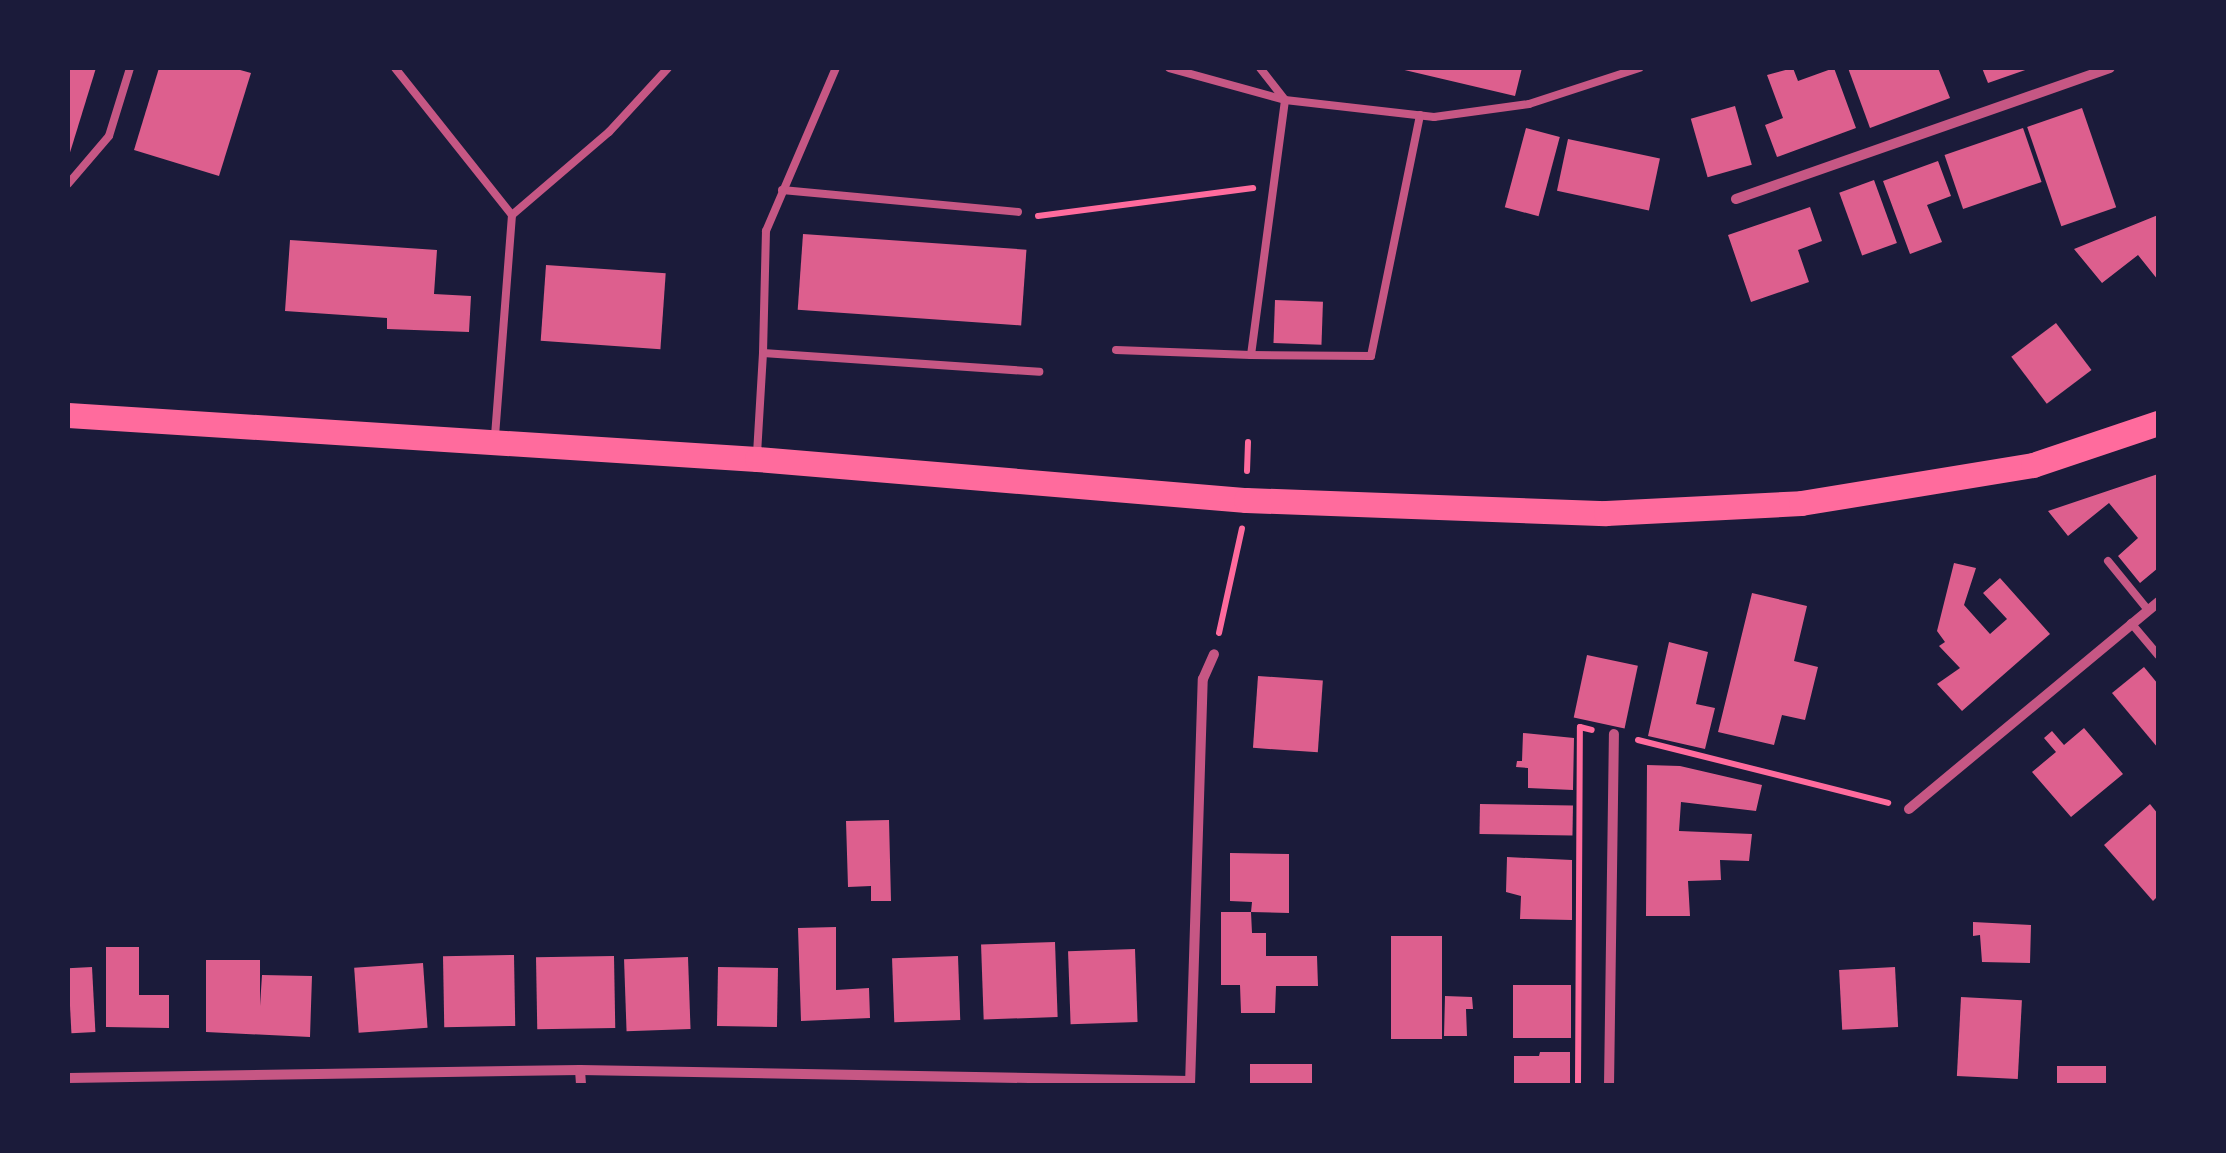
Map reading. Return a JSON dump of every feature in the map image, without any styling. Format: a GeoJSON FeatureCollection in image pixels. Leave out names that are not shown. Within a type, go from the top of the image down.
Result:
{"type":"FeatureCollection","features":[{"type":"Feature","properties":{"kind":"main road"},"geometry":{"type":"LineString","coordinates":[[68,415],[757,459],[1246,500],[1606,513],[1801,503],[2033,465],[2158,423]]}},
{"type":"Feature","properties":{"kind":"street"},"geometry":{"type":"LineString","coordinates":[[1736,199],[2110,68]]}},
{"type":"Feature","properties":{"kind":"street"},"geometry":{"type":"LineString","coordinates":[[1908,809],[2154,606]]}},
{"type":"Feature","properties":{"kind":"street"},"geometry":{"type":"LineString","coordinates":[[68,1078],[580,1070],[1190,1083],[1202,679],[1214,654]]}},
{"type":"Feature","properties":{"kind":"street"},"geometry":{"type":"LineString","coordinates":[[1610,1086],[1614,734]]}},
{"type":"Feature","properties":{"kind":"street"},"geometry":{"type":"LineString","coordinates":[[580,1070],[581,1086]]}},
{"type":"Feature","properties":{"kind":"lane"},"geometry":{"type":"LineString","coordinates":[[68,184],[108,136],[130,68]]}},
{"type":"Feature","properties":{"kind":"lane"},"geometry":{"type":"LineString","coordinates":[[396,68],[512,216],[494,442]]}},
{"type":"Feature","properties":{"kind":"lane"},"geometry":{"type":"LineString","coordinates":[[512,216],[610,132],[668,68]]}},
{"type":"Feature","properties":{"kind":"lane"},"geometry":{"type":"LineString","coordinates":[[757,459],[766,231],[836,68]]}},
{"type":"Feature","properties":{"kind":"lane"},"geometry":{"type":"LineString","coordinates":[[1169,68],[1286,100],[1420,116],[1530,104],[1639,68]]}},
{"type":"Feature","properties":{"kind":"lane"},"geometry":{"type":"LineString","coordinates":[[1251,355],[1286,100],[1260,68]]}},
{"type":"Feature","properties":{"kind":"lane"},"geometry":{"type":"LineString","coordinates":[[1116,350],[1371,356],[1420,116]]}},
{"type":"Feature","properties":{"kind":"lane"},"geometry":{"type":"LineString","coordinates":[[782,190],[1018,212]]}},
{"type":"Feature","properties":{"kind":"lane"},"geometry":{"type":"LineString","coordinates":[[763,353],[1040,372]]}},
{"type":"Feature","properties":{"kind":"lane"},"geometry":{"type":"LineString","coordinates":[[2108,561],[2154,606]]}},
{"type":"Feature","properties":{"kind":"lane"},"geometry":{"type":"LineString","coordinates":[[2131,623],[2158,655]]}},
{"type":"Feature","properties":{"kind":"path"},"geometry":{"type":"LineString","coordinates":[[1018,212],[1045,218],[1274,186]]}},
{"type":"Feature","properties":{"kind":"path"},"geometry":{"type":"LineString","coordinates":[[1214,654],[1241,536]]}},
{"type":"Feature","properties":{"kind":"path"},"geometry":{"type":"LineString","coordinates":[[1578,1086],[1580,727]]}},
{"type":"Feature","properties":{"kind":"path"},"geometry":{"type":"LineString","coordinates":[[1614,734],[1908,809]]}},
{"type":"Feature","properties":{"kind":"building"},"geometry":{"type":"Polygon","coordinates":[[[68,68],[96,68],[68,159],[68,68]]]}},
{"type":"Feature","properties":{"kind":"building"},"geometry":{"type":"Polygon","coordinates":[[[159,68],[233,68],[251,73],[219,176],[134,150],[159,68]]]}},
{"type":"Feature","properties":{"kind":"building"},"geometry":{"type":"Polygon","coordinates":[[[1396,68],[1522,68],[1515,96],[1396,68]]]}},
{"type":"Feature","properties":{"kind":"building"},"geometry":{"type":"Polygon","coordinates":[[[1793,68],[1798,81],[1834,68],[1856,128],[1777,157],[1765,125],[1783,118],[1767,75],[1793,68]]]}},
{"type":"Feature","properties":{"kind":"building"},"geometry":{"type":"Polygon","coordinates":[[[1848,68],[1938,68],[1950,98],[1870,128],[1848,68]]]}},
{"type":"Feature","properties":{"kind":"building"},"geometry":{"type":"Polygon","coordinates":[[[1982,68],[2031,68],[1988,83],[1982,68]]]}},
{"type":"Feature","properties":{"kind":"building"},"geometry":{"type":"Polygon","coordinates":[[[1735,106],[1752,165],[1708,177],[1691,119],[1735,106]]]}},
{"type":"Feature","properties":{"kind":"building"},"geometry":{"type":"Polygon","coordinates":[[[2082,108],[2116,207],[2061,226],[2027,127],[2082,108]]]}},
{"type":"Feature","properties":{"kind":"building"},"geometry":{"type":"Polygon","coordinates":[[[1526,128],[1560,137],[1539,216],[1505,207],[1526,128]]]}},
{"type":"Feature","properties":{"kind":"building"},"geometry":{"type":"Polygon","coordinates":[[[2023,128],[2042,182],[1963,209],[1945,155],[2023,128]]]}},
{"type":"Feature","properties":{"kind":"building"},"geometry":{"type":"Polygon","coordinates":[[[1568,139],[1660,159],[1649,210],[1557,191],[1568,139]]]}},
{"type":"Feature","properties":{"kind":"building"},"geometry":{"type":"Polygon","coordinates":[[[1938,161],[1951,196],[1927,205],[1942,242],[1910,254],[1883,181],[1938,161]]]}},
{"type":"Feature","properties":{"kind":"building"},"geometry":{"type":"Polygon","coordinates":[[[1874,180],[1897,243],[1862,256],[1839,193],[1874,180]]]}},
{"type":"Feature","properties":{"kind":"building"},"geometry":{"type":"Polygon","coordinates":[[[1810,207],[1822,241],[1798,250],[1809,282],[1751,302],[1728,235],[1810,207]]]}},
{"type":"Feature","properties":{"kind":"building"},"geometry":{"type":"Polygon","coordinates":[[[2158,215],[2158,280],[2138,255],[2102,283],[2074,249],[2158,215]]]}},
{"type":"Feature","properties":{"kind":"building"},"geometry":{"type":"Polygon","coordinates":[[[803,234],[1026,250],[1021,325],[798,310],[803,234]]]}},
{"type":"Feature","properties":{"kind":"building"},"geometry":{"type":"Polygon","coordinates":[[[290,240],[437,250],[434,294],[471,296],[469,332],[387,329],[387,318],[285,311],[290,240]]]}},
{"type":"Feature","properties":{"kind":"building"},"geometry":{"type":"Polygon","coordinates":[[[546,265],[666,273],[660,349],[541,341],[546,265]]]}},
{"type":"Feature","properties":{"kind":"building"},"geometry":{"type":"Polygon","coordinates":[[[1275,300],[1323,302],[1321,345],[1273,343],[1275,300]]]}},
{"type":"Feature","properties":{"kind":"building"},"geometry":{"type":"Polygon","coordinates":[[[2056,323],[2092,370],[2047,404],[2011,357],[2056,323]]]}},
{"type":"Feature","properties":{"kind":"building"},"geometry":{"type":"Polygon","coordinates":[[[2158,474],[2158,568],[2140,583],[2118,556],[2138,538],[2109,503],[2068,536],[2048,511],[2158,474]]]}},
{"type":"Feature","properties":{"kind":"building"},"geometry":{"type":"Polygon","coordinates":[[[1954,563],[1976,568],[1964,605],[1990,634],[2007,619],[1983,593],[2000,578],[2050,634],[1962,711],[1937,684],[1960,668],[1939,646],[1945,642],[1937,631],[1954,563]]]}},
{"type":"Feature","properties":{"kind":"building"},"geometry":{"type":"Polygon","coordinates":[[[1752,593],[1807,606],[1794,661],[1818,667],[1805,720],[1782,715],[1774,745],[1718,732],[1752,593]]]}},
{"type":"Feature","properties":{"kind":"building"},"geometry":{"type":"Polygon","coordinates":[[[1669,642],[1708,652],[1696,704],[1715,708],[1705,749],[1648,736],[1669,642]]]}},
{"type":"Feature","properties":{"kind":"building"},"geometry":{"type":"Polygon","coordinates":[[[1587,655],[1638,666],[1625,728],[1574,718],[1587,655]]]}},
{"type":"Feature","properties":{"kind":"building"},"geometry":{"type":"Polygon","coordinates":[[[2144,667],[2158,684],[2158,748],[2112,693],[2144,667]]]}},
{"type":"Feature","properties":{"kind":"building"},"geometry":{"type":"Polygon","coordinates":[[[1258,676],[1323,681],[1318,752],[1253,748],[1258,676]]]}},
{"type":"Feature","properties":{"kind":"building"},"geometry":{"type":"Polygon","coordinates":[[[2084,728],[2123,774],[2071,817],[2032,772],[2056,752],[2044,738],[2052,731],[2064,745],[2084,728]]]}},
{"type":"Feature","properties":{"kind":"building"},"geometry":{"type":"Polygon","coordinates":[[[1523,733],[1574,738],[1573,790],[1528,788],[1528,768],[1516,767],[1517,761],[1522,761],[1523,733]]]}},
{"type":"Feature","properties":{"kind":"building"},"geometry":{"type":"Polygon","coordinates":[[[1647,765],[1680,766],[1762,785],[1756,811],[1681,802],[1679,831],[1752,834],[1749,861],[1720,860],[1721,880],[1688,881],[1690,916],[1646,916],[1647,765]]]}},
{"type":"Feature","properties":{"kind":"building"},"geometry":{"type":"Polygon","coordinates":[[[1480,804],[1573,806],[1572,836],[1479,834],[1480,804]]]}},
{"type":"Feature","properties":{"kind":"building"},"geometry":{"type":"Polygon","coordinates":[[[2150,804],[2158,814],[2158,896],[2153,901],[2104,845],[2150,804]]]}},
{"type":"Feature","properties":{"kind":"building"},"geometry":{"type":"Polygon","coordinates":[[[889,820],[891,901],[871,901],[871,886],[848,887],[846,821],[889,820]]]}},
{"type":"Feature","properties":{"kind":"building"},"geometry":{"type":"Polygon","coordinates":[[[1230,853],[1289,854],[1289,913],[1251,912],[1252,902],[1230,901],[1230,853]]]}},
{"type":"Feature","properties":{"kind":"building"},"geometry":{"type":"Polygon","coordinates":[[[1507,857],[1572,860],[1572,920],[1520,919],[1521,896],[1506,892],[1507,857]]]}},
{"type":"Feature","properties":{"kind":"building"},"geometry":{"type":"Polygon","coordinates":[[[1221,912],[1251,912],[1252,933],[1266,933],[1266,956],[1317,956],[1318,986],[1276,986],[1275,1013],[1241,1013],[1240,985],[1221,985],[1221,912]]]}},
{"type":"Feature","properties":{"kind":"building"},"geometry":{"type":"Polygon","coordinates":[[[1973,922],[2031,925],[2030,963],[1982,962],[1980,935],[1973,936],[1973,922]]]}},
{"type":"Feature","properties":{"kind":"building"},"geometry":{"type":"Polygon","coordinates":[[[836,927],[836,990],[869,988],[870,1018],[801,1021],[798,928],[836,927]]]}},
{"type":"Feature","properties":{"kind":"building"},"geometry":{"type":"Polygon","coordinates":[[[1391,936],[1442,936],[1442,1039],[1391,1039],[1391,936]]]}},
{"type":"Feature","properties":{"kind":"building"},"geometry":{"type":"Polygon","coordinates":[[[1055,942],[1058,1017],[984,1020],[981,945],[1055,942]]]}},
{"type":"Feature","properties":{"kind":"building"},"geometry":{"type":"Polygon","coordinates":[[[106,947],[139,947],[139,995],[169,995],[169,1028],[106,1027],[106,947]]]}},
{"type":"Feature","properties":{"kind":"building"},"geometry":{"type":"Polygon","coordinates":[[[1135,949],[1138,1022],[1071,1024],[1068,951],[1135,949]]]}},
{"type":"Feature","properties":{"kind":"building"},"geometry":{"type":"Polygon","coordinates":[[[514,955],[515,1026],[444,1027],[443,956],[514,955]]]}},
{"type":"Feature","properties":{"kind":"building"},"geometry":{"type":"Polygon","coordinates":[[[614,956],[615,1028],[537,1029],[536,957],[614,956]]]}},
{"type":"Feature","properties":{"kind":"building"},"geometry":{"type":"Polygon","coordinates":[[[958,956],[960,1020],[894,1022],[892,958],[958,956]]]}},
{"type":"Feature","properties":{"kind":"building"},"geometry":{"type":"Polygon","coordinates":[[[688,957],[691,1029],[627,1031],[624,959],[688,957]]]}},
{"type":"Feature","properties":{"kind":"building"},"geometry":{"type":"Polygon","coordinates":[[[206,960],[260,960],[260,1006],[262,975],[312,976],[310,1037],[206,1032],[206,960]]]}},
{"type":"Feature","properties":{"kind":"building"},"geometry":{"type":"Polygon","coordinates":[[[423,963],[428,1028],[359,1033],[354,968],[423,963]]]}},
{"type":"Feature","properties":{"kind":"building"},"geometry":{"type":"Polygon","coordinates":[[[92,967],[95,1032],[71,1033],[68,968],[92,967]]]}},
{"type":"Feature","properties":{"kind":"building"},"geometry":{"type":"Polygon","coordinates":[[[718,967],[778,968],[777,1027],[717,1026],[718,967]]]}},
{"type":"Feature","properties":{"kind":"building"},"geometry":{"type":"Polygon","coordinates":[[[1895,967],[1898,1027],[1842,1030],[1839,970],[1895,967]]]}},
{"type":"Feature","properties":{"kind":"building"},"geometry":{"type":"Polygon","coordinates":[[[1513,985],[1571,985],[1571,1038],[1513,1038],[1513,985]]]}},
{"type":"Feature","properties":{"kind":"building"},"geometry":{"type":"Polygon","coordinates":[[[1445,996],[1472,997],[1473,1009],[1466,1009],[1467,1036],[1444,1036],[1445,996]]]}},
{"type":"Feature","properties":{"kind":"building"},"geometry":{"type":"Polygon","coordinates":[[[1961,997],[2022,1000],[2018,1079],[1957,1076],[1961,997]]]}},
{"type":"Feature","properties":{"kind":"building"},"geometry":{"type":"Polygon","coordinates":[[[1540,1052],[1570,1052],[1570,1086],[1514,1086],[1514,1056],[1539,1056],[1540,1052]]]}},
{"type":"Feature","properties":{"kind":"building"},"geometry":{"type":"Polygon","coordinates":[[[1250,1064],[1312,1064],[1312,1086],[1250,1086],[1250,1064]]]}},
{"type":"Feature","properties":{"kind":"building"},"geometry":{"type":"Polygon","coordinates":[[[2057,1066],[2106,1066],[2106,1086],[2057,1086],[2057,1066]]]}}]}
